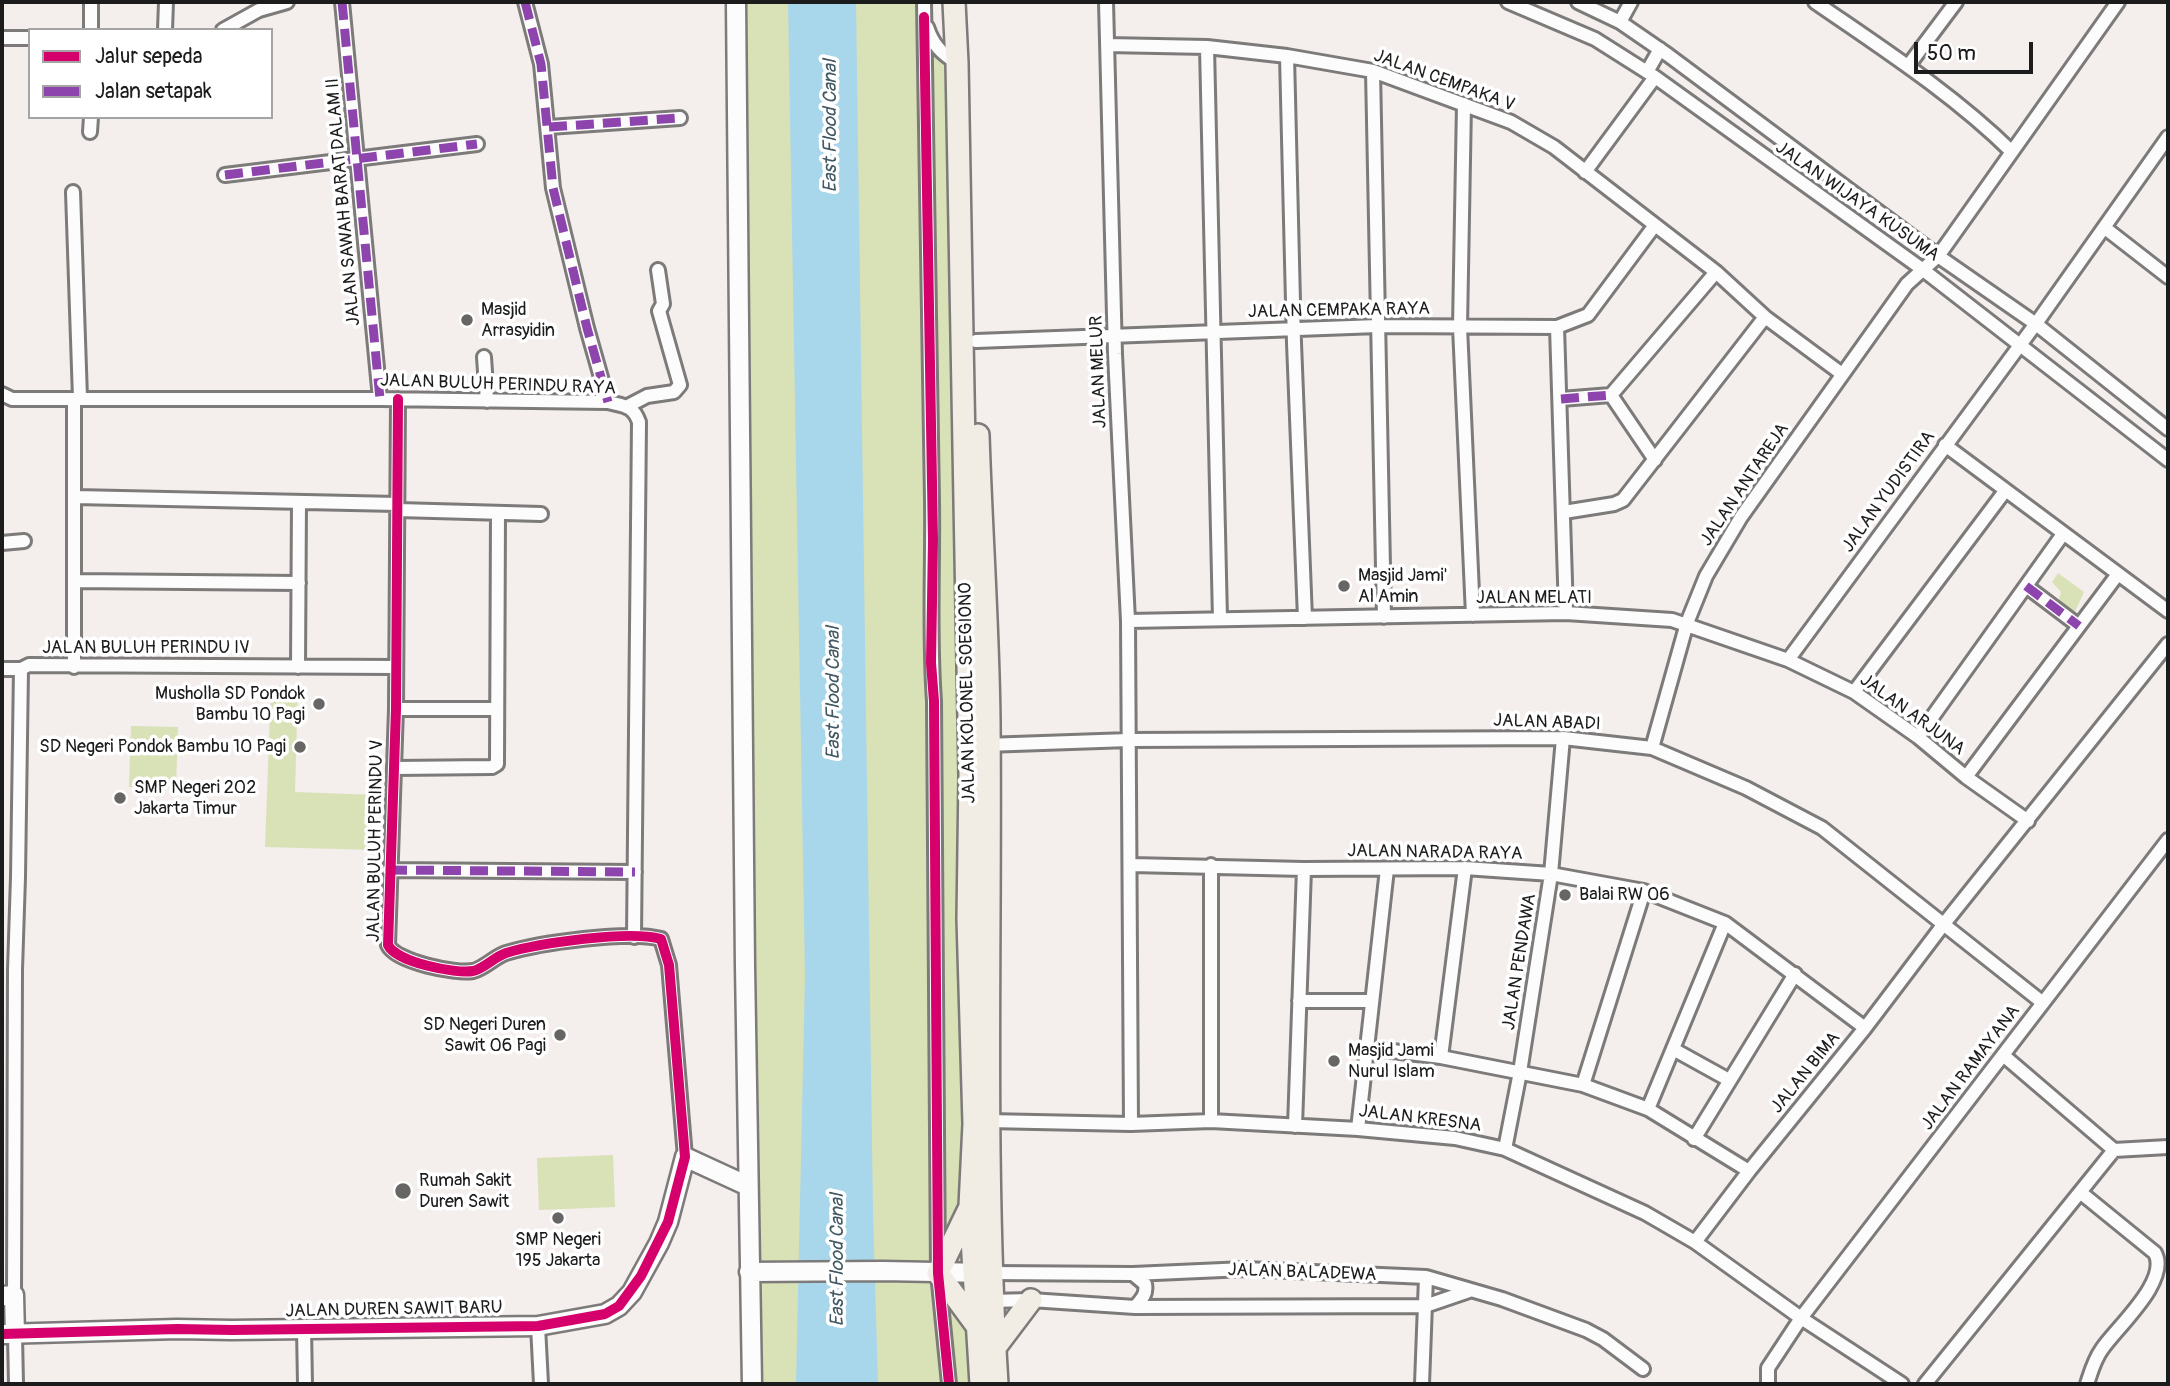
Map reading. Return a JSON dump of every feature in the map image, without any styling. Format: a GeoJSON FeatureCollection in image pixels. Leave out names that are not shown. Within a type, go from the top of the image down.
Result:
{"type":"FeatureCollection","features":[{"type":"Feature","properties":{"kind":"main road","name":"JALAN KOLONEL SOEGIONO"},"geometry":{"type":"LineString","coordinates":[[954,2],[980,745],[968,919],[974,1124],[970,1206],[994,1349],[997,1384]]}},
{"type":"Feature","properties":{"kind":"main road","name":"JALAN KOLONEL SOEGIONO"},"geometry":{"type":"LineString","coordinates":[[968,2],[988,1121],[982,1273]]}},
{"type":"Feature","properties":{"kind":"main road"},"geometry":{"type":"LineString","coordinates":[[970,1206],[936,1273],[978,1327]]}},
{"type":"Feature","properties":{"kind":"main road","name":"JALAN KOLONEL SOEGIONO"},"geometry":{"type":"LineString","coordinates":[[981,1384],[978,1327],[984,1300]]}},
{"type":"Feature","properties":{"kind":"main road"},"geometry":{"type":"LineString","coordinates":[[994,1349],[1031,1300]]}},
{"type":"Feature","properties":{"kind":"street"},"geometry":{"type":"LineString","coordinates":[[91,2],[91,28]]}},
{"type":"Feature","properties":{"kind":"street"},"geometry":{"type":"LineString","coordinates":[[165,28],[166,2]]}},
{"type":"Feature","properties":{"kind":"street"},"geometry":{"type":"LineString","coordinates":[[227,28],[259,10],[287,2]]}},
{"type":"Feature","properties":{"kind":"street","name":"JALAN SAWAH BARAT DALAM II"},"geometry":{"type":"LineString","coordinates":[[341,2],[380,399]]}},
{"type":"Feature","properties":{"kind":"street"},"geometry":{"type":"LineString","coordinates":[[525,2],[541,64],[553,188],[608,402]]}},
{"type":"Feature","properties":{"kind":"street"},"geometry":{"type":"LineString","coordinates":[[736,2],[746,926],[744,967],[748,1186],[753,1272],[752,1384]]}},
{"type":"Feature","properties":{"kind":"street"},"geometry":{"type":"LineString","coordinates":[[924,2],[933,540],[931,663],[934,715],[936,1273],[949,1384]]}},
{"type":"Feature","properties":{"kind":"street","name":"JALAN MELUR"},"geometry":{"type":"LineString","coordinates":[[1106,2],[1115,336],[1128,621],[1131,1125]]}},
{"type":"Feature","properties":{"kind":"street","name":"JALAN WIJAYA KUSUMA"},"geometry":{"type":"LineString","coordinates":[[1508,2],[1595,39],[1651,75],[1922,270],[2168,460]]}},
{"type":"Feature","properties":{"kind":"street","name":"JALAN WIJAYA KUSUMA"},"geometry":{"type":"LineString","coordinates":[[1578,2],[1620,22],[1660,49],[1938,256],[2036,324],[2168,429]]}},
{"type":"Feature","properties":{"kind":"street"},"geometry":{"type":"LineString","coordinates":[[1620,22],[1631,2]]}},
{"type":"Feature","properties":{"kind":"street"},"geometry":{"type":"LineString","coordinates":[[1815,2],[1908,66],[1990,131],[2012,152]]}},
{"type":"Feature","properties":{"kind":"street"},"geometry":{"type":"LineString","coordinates":[[1908,66],[1956,2]]}},
{"type":"Feature","properties":{"kind":"street","name":"JALAN ANTAREJA"},"geometry":{"type":"LineString","coordinates":[[1652,748],[1687,623],[1706,576],[1741,517],[1908,284],[1938,256],[2118,2]]}},
{"type":"Feature","properties":{"kind":"street"},"geometry":{"type":"LineString","coordinates":[[924,17],[939,51],[957,63]]}},
{"type":"Feature","properties":{"kind":"street"},"geometry":{"type":"LineString","coordinates":[[2,38],[28,37]]}},
{"type":"Feature","properties":{"kind":"street","name":"JALAN CEMPAKA V"},"geometry":{"type":"LineString","coordinates":[[1107,45],[1207,47],[1287,56],[1373,71],[1511,122],[1554,148],[1656,225],[1716,272],[1765,317],[1842,374]]}},
{"type":"Feature","properties":{"kind":"street"},"geometry":{"type":"LineString","coordinates":[[1207,47],[1220,619]]}},
{"type":"Feature","properties":{"kind":"street"},"geometry":{"type":"LineString","coordinates":[[1585,172],[1651,75],[1660,49]]}},
{"type":"Feature","properties":{"kind":"street"},"geometry":{"type":"LineString","coordinates":[[1287,56],[1285,73],[1305,618]]}},
{"type":"Feature","properties":{"kind":"street"},"geometry":{"type":"LineString","coordinates":[[1373,71],[1384,617]]}},
{"type":"Feature","properties":{"kind":"street"},"geometry":{"type":"LineString","coordinates":[[1464,104],[1460,327],[1473,615]]}},
{"type":"Feature","properties":{"kind":"street"},"geometry":{"type":"LineString","coordinates":[[549,127],[680,118]]}},
{"type":"Feature","properties":{"kind":"street"},"geometry":{"type":"LineString","coordinates":[[90,132],[91,119]]}},
{"type":"Feature","properties":{"kind":"street","name":"JALAN YUDISTIRA"},"geometry":{"type":"LineString","coordinates":[[1788,660],[2021,345],[2168,137]]}},
{"type":"Feature","properties":{"kind":"street"},"geometry":{"type":"LineString","coordinates":[[225,175],[477,144]]}},
{"type":"Feature","properties":{"kind":"street"},"geometry":{"type":"LineString","coordinates":[[73,192],[77,399],[74,667]]}},
{"type":"Feature","properties":{"kind":"street","name":"JALAN CEMPAKA RAYA"},"geometry":{"type":"LineString","coordinates":[[975,341],[1378,326],[1557,327],[1588,315],[1656,225]]}},
{"type":"Feature","properties":{"kind":"street"},"geometry":{"type":"LineString","coordinates":[[2105,228],[2168,277]]}},
{"type":"Feature","properties":{"kind":"street"},"geometry":{"type":"LineString","coordinates":[[626,407],[647,396],[674,392],[680,385],[659,311],[663,304],[658,270]]}},
{"type":"Feature","properties":{"kind":"street"},"geometry":{"type":"LineString","coordinates":[[1560,399],[1611,395],[1716,272]]}},
{"type":"Feature","properties":{"kind":"street"},"geometry":{"type":"LineString","coordinates":[[1564,512],[1614,504],[1623,500],[1765,317]]}},
{"type":"Feature","properties":{"kind":"street"},"geometry":{"type":"LineString","coordinates":[[1557,327],[1566,613]]}},
{"type":"Feature","properties":{"kind":"street"},"geometry":{"type":"LineString","coordinates":[[484,357],[487,401]]}},
{"type":"Feature","properties":{"kind":"street","name":"JALAN BULUH PERINDU RAYA"},"geometry":{"type":"LineString","coordinates":[[2,394],[12,399],[608,402],[635,412],[639,422],[634,937]]}},
{"type":"Feature","properties":{"kind":"street"},"geometry":{"type":"LineString","coordinates":[[1611,395],[1655,460]]}},
{"type":"Feature","properties":{"kind":"street","name":"JALAN BULUH PERINDU V"},"geometry":{"type":"LineString","coordinates":[[398,399],[395,768],[388,945],[395,954],[412,962],[470,971],[505,954],[546,944],[634,937],[659,938],[665,947],[685,1157]]}},
{"type":"Feature","properties":{"kind":"street"},"geometry":{"type":"LineString","coordinates":[[1945,445],[2168,611]]}},
{"type":"Feature","properties":{"kind":"street"},"geometry":{"type":"LineString","coordinates":[[1854,692],[2005,491]]}},
{"type":"Feature","properties":{"kind":"street"},"geometry":{"type":"LineString","coordinates":[[75,497],[299,502],[541,514]]}},
{"type":"Feature","properties":{"kind":"street"},"geometry":{"type":"LineString","coordinates":[[299,502],[299,667]]}},
{"type":"Feature","properties":{"kind":"street"},"geometry":{"type":"LineString","coordinates":[[395,768],[495,766],[498,513]]}},
{"type":"Feature","properties":{"kind":"street"},"geometry":{"type":"LineString","coordinates":[[1918,737],[2063,534]]}},
{"type":"Feature","properties":{"kind":"street"},"geometry":{"type":"LineString","coordinates":[[2,543],[24,541]]}},
{"type":"Feature","properties":{"kind":"street"},"geometry":{"type":"LineString","coordinates":[[1966,777],[2118,574]]}},
{"type":"Feature","properties":{"kind":"street"},"geometry":{"type":"LineString","coordinates":[[75,581],[299,583]]}},
{"type":"Feature","properties":{"kind":"street"},"geometry":{"type":"LineString","coordinates":[[2026,586],[2079,626]]}},
{"type":"Feature","properties":{"kind":"street","name":"JALAN MELATI"},"geometry":{"type":"LineString","coordinates":[[1128,621],[1566,613],[1687,623]]}},
{"type":"Feature","properties":{"kind":"street","name":"JALAN ARJUNA"},"geometry":{"type":"LineString","coordinates":[[1687,623],[1788,660],[1854,692],[2028,821]]}},
{"type":"Feature","properties":{"kind":"street","name":"JALAN BIMA"},"geometry":{"type":"LineString","coordinates":[[1695,1242],[1943,925],[2168,644]]}},
{"type":"Feature","properties":{"kind":"street","name":"JALAN BULUH PERINDU IV"},"geometry":{"type":"LineString","coordinates":[[7,1296],[8,970],[18,877],[21,669],[29,665],[395,667]]}},
{"type":"Feature","properties":{"kind":"street"},"geometry":{"type":"LineString","coordinates":[[2,669],[21,669]]}},
{"type":"Feature","properties":{"kind":"street"},"geometry":{"type":"LineString","coordinates":[[396,709],[495,709]]}},
{"type":"Feature","properties":{"kind":"street","name":"JALAN ABADI"},"geometry":{"type":"LineString","coordinates":[[980,745],[1129,740],[1563,738],[1652,748],[1746,788],[1822,828],[2043,1003]]}},
{"type":"Feature","properties":{"kind":"street","name":"JALAN PENDAWA"},"geometry":{"type":"LineString","coordinates":[[1505,1149],[1551,874],[1563,738]]}},
{"type":"Feature","properties":{"kind":"street","name":"JALAN RAMAYANA"},"geometry":{"type":"LineString","coordinates":[[1768,1384],[1768,1368],[1801,1318],[2168,840]]}},
{"type":"Feature","properties":{"kind":"street","name":"JALAN NARADA RAYA"},"geometry":{"type":"LineString","coordinates":[[1131,865],[1304,869],[1465,868],[1551,874],[1644,891],[1725,923],[1865,1028]]}},
{"type":"Feature","properties":{"kind":"street"},"geometry":{"type":"LineString","coordinates":[[1211,865],[1211,1121]]}},
{"type":"Feature","properties":{"kind":"street"},"geometry":{"type":"LineString","coordinates":[[1441,1057],[1465,868]]}},
{"type":"Feature","properties":{"kind":"street"},"geometry":{"type":"LineString","coordinates":[[1295,1126],[1304,869]]}},
{"type":"Feature","properties":{"kind":"street"},"geometry":{"type":"LineString","coordinates":[[1358,1129],[1387,869]]}},
{"type":"Feature","properties":{"kind":"street"},"geometry":{"type":"LineString","coordinates":[[389,870],[635,872]]}},
{"type":"Feature","properties":{"kind":"street"},"geometry":{"type":"LineString","coordinates":[[1583,1085],[1644,891]]}},
{"type":"Feature","properties":{"kind":"street"},"geometry":{"type":"LineString","coordinates":[[1648,1109],[1725,923]]}},
{"type":"Feature","properties":{"kind":"street"},"geometry":{"type":"LineString","coordinates":[[1694,1139],[1795,974]]}},
{"type":"Feature","properties":{"kind":"street"},"geometry":{"type":"LineString","coordinates":[[1299,1001],[1371,1001]]}},
{"type":"Feature","properties":{"kind":"street"},"geometry":{"type":"LineString","coordinates":[[1368,1048],[1441,1057],[1583,1085],[1648,1109],[1749,1171]]}},
{"type":"Feature","properties":{"kind":"street"},"geometry":{"type":"LineString","coordinates":[[1673,1049],[1729,1080]]}},
{"type":"Feature","properties":{"kind":"street"},"geometry":{"type":"LineString","coordinates":[[2003,1055],[2114,1150],[2168,1147]]}},
{"type":"Feature","properties":{"kind":"street","name":"JALAN KRESNA"},"geometry":{"type":"LineString","coordinates":[[988,1121],[1131,1125],[1211,1121],[1358,1129],[1455,1138],[1505,1149],[1644,1213],[1695,1242],[1801,1318],[1902,1384]]}},
{"type":"Feature","properties":{"kind":"street"},"geometry":{"type":"LineString","coordinates":[[1925,1384],[2114,1150]]}},
{"type":"Feature","properties":{"kind":"street"},"geometry":{"type":"LineString","coordinates":[[685,1157],[748,1186]]}},
{"type":"Feature","properties":{"kind":"street","name":"JALAN DUREN SAWIT BARU"},"geometry":{"type":"LineString","coordinates":[[8,1334],[177,1328],[232,1330],[538,1326],[605,1314],[619,1307],[632,1292],[668,1222],[685,1157]]}},
{"type":"Feature","properties":{"kind":"street"},"geometry":{"type":"LineString","coordinates":[[2080,1192],[2155,1253],[2160,1262],[2162,1282],[2102,1349],[2087,1384]]}},
{"type":"Feature","properties":{"kind":"street","name":"JALAN BALADEWA"},"geometry":{"type":"LineString","coordinates":[[982,1273],[1133,1274],[1245,1269],[1426,1277],[1546,1314],[1586,1330],[1603,1339],[1643,1369]]}},
{"type":"Feature","properties":{"kind":"street"},"geometry":{"type":"LineString","coordinates":[[753,1272],[982,1273]]}},
{"type":"Feature","properties":{"kind":"street"},"geometry":{"type":"LineString","coordinates":[[1133,1274],[1145,1284],[1146,1290],[1135,1307]]}},
{"type":"Feature","properties":{"kind":"street"},"geometry":{"type":"LineString","coordinates":[[1422,1384],[1426,1277]]}},
{"type":"Feature","properties":{"kind":"street","name":"JALAN BALADEWA"},"geometry":{"type":"LineString","coordinates":[[984,1300],[1031,1300],[1135,1307],[1425,1306],[1469,1290]]}},
{"type":"Feature","properties":{"kind":"street"},"geometry":{"type":"LineString","coordinates":[[7,1296],[8,1334],[16,1384]]}},
{"type":"Feature","properties":{"kind":"street"},"geometry":{"type":"LineString","coordinates":[[538,1326],[541,1384]]}},
{"type":"Feature","properties":{"kind":"street"},"geometry":{"type":"LineString","coordinates":[[304,1328],[305,1384]]}},
{"type":"Feature","properties":{"kind":"green space"},"geometry":{"type":"Polygon","coordinates":[[[736,2],[924,2],[931,38],[957,63],[981,1384],[754,1384],[736,2]]]}},
{"type":"Feature","properties":{"kind":"green space"},"geometry":{"type":"Polygon","coordinates":[[[2058,573],[2084,592],[2074,614],[2058,603],[2061,592],[2052,582],[2058,573]]]}},
{"type":"Feature","properties":{"kind":"green space"},"geometry":{"type":"Polygon","coordinates":[[[271,686],[298,687],[295,792],[377,795],[375,850],[265,847],[271,686]]]}},
{"type":"Feature","properties":{"kind":"green space"},"geometry":{"type":"Polygon","coordinates":[[[131,726],[178,727],[176,788],[129,787],[131,726]]]}},
{"type":"Feature","properties":{"kind":"green space"},"geometry":{"type":"Polygon","coordinates":[[[613,1155],[615,1207],[539,1210],[537,1158],[613,1155]]]}},
{"type":"Feature","properties":{"kind":"water","name":"East Flood Canal"},"geometry":{"type":"Polygon","coordinates":[[[788,2],[856,2],[873,1213],[878,1384],[796,1384],[805,976],[788,2]]]}},
{"type":"Feature","properties":{"kind":"marked path"},"geometry":{"type":"LineString","coordinates":[[342,2],[380,399]]}},
{"type":"Feature","properties":{"kind":"marked path"},"geometry":{"type":"LineString","coordinates":[[525,2],[541,64],[553,188],[608,402]]}},
{"type":"Feature","properties":{"kind":"marked path"},"geometry":{"type":"LineString","coordinates":[[549,127],[680,118]]}},
{"type":"Feature","properties":{"kind":"marked path"},"geometry":{"type":"LineString","coordinates":[[225,175],[477,144]]}},
{"type":"Feature","properties":{"kind":"marked path"},"geometry":{"type":"LineString","coordinates":[[1561,399],[1611,395]]}},
{"type":"Feature","properties":{"kind":"marked path"},"geometry":{"type":"LineString","coordinates":[[2026,586],[2079,626]]}},
{"type":"Feature","properties":{"kind":"marked path"},"geometry":{"type":"LineString","coordinates":[[389,870],[635,872]]}},
{"type":"Feature","properties":{"kind":"cycle path"},"geometry":{"type":"LineString","coordinates":[[924,17],[933,540],[931,663],[934,701],[938,1273],[949,1384]]}},
{"type":"Feature","properties":{"kind":"cycle path"},"geometry":{"type":"LineString","coordinates":[[2,1334],[177,1329],[538,1326],[605,1314],[619,1306],[641,1276],[668,1222],[685,1157],[669,965],[661,939],[607,937],[540,945],[506,953],[473,971],[440,969],[402,957],[388,945],[396,709],[398,399]]}},
{"type":"Feature","properties":{"kind":"place","name":"Masjid Arrasyidin"},"geometry":{"type":"Point","coordinates":[467,320]}},
{"type":"Feature","properties":{"kind":"place","name":"Masjid Jami' Al Amin"},"geometry":{"type":"Point","coordinates":[1344,586]}},
{"type":"Feature","properties":{"kind":"place","name":"Musholla SD Pondok Bambu 10 Pagi"},"geometry":{"type":"Point","coordinates":[319,704]}},
{"type":"Feature","properties":{"kind":"place","name":"SD Negeri Pondok Bambu 10 Pagi"},"geometry":{"type":"Point","coordinates":[300,747]}},
{"type":"Feature","properties":{"kind":"place","name":"SMP Negeri 202 Jakarta Timur"},"geometry":{"type":"Point","coordinates":[120,798]}},
{"type":"Feature","properties":{"kind":"place","name":"Balai RW 06"},"geometry":{"type":"Point","coordinates":[1565,895]}},
{"type":"Feature","properties":{"kind":"place","name":"SD Negeri Duren Sawit 06 Pagi"},"geometry":{"type":"Point","coordinates":[560,1035]}},
{"type":"Feature","properties":{"kind":"place","name":"Masjid Jami Nurul Islam"},"geometry":{"type":"Point","coordinates":[1334,1061]}},
{"type":"Feature","properties":{"kind":"place","name":"Rumah Sakit Duren Sawit"},"geometry":{"type":"Point","coordinates":[403,1191]}},
{"type":"Feature","properties":{"kind":"place","name":"SMP Negeri 195 Jakarta"},"geometry":{"type":"Point","coordinates":[558,1218]}}]}
